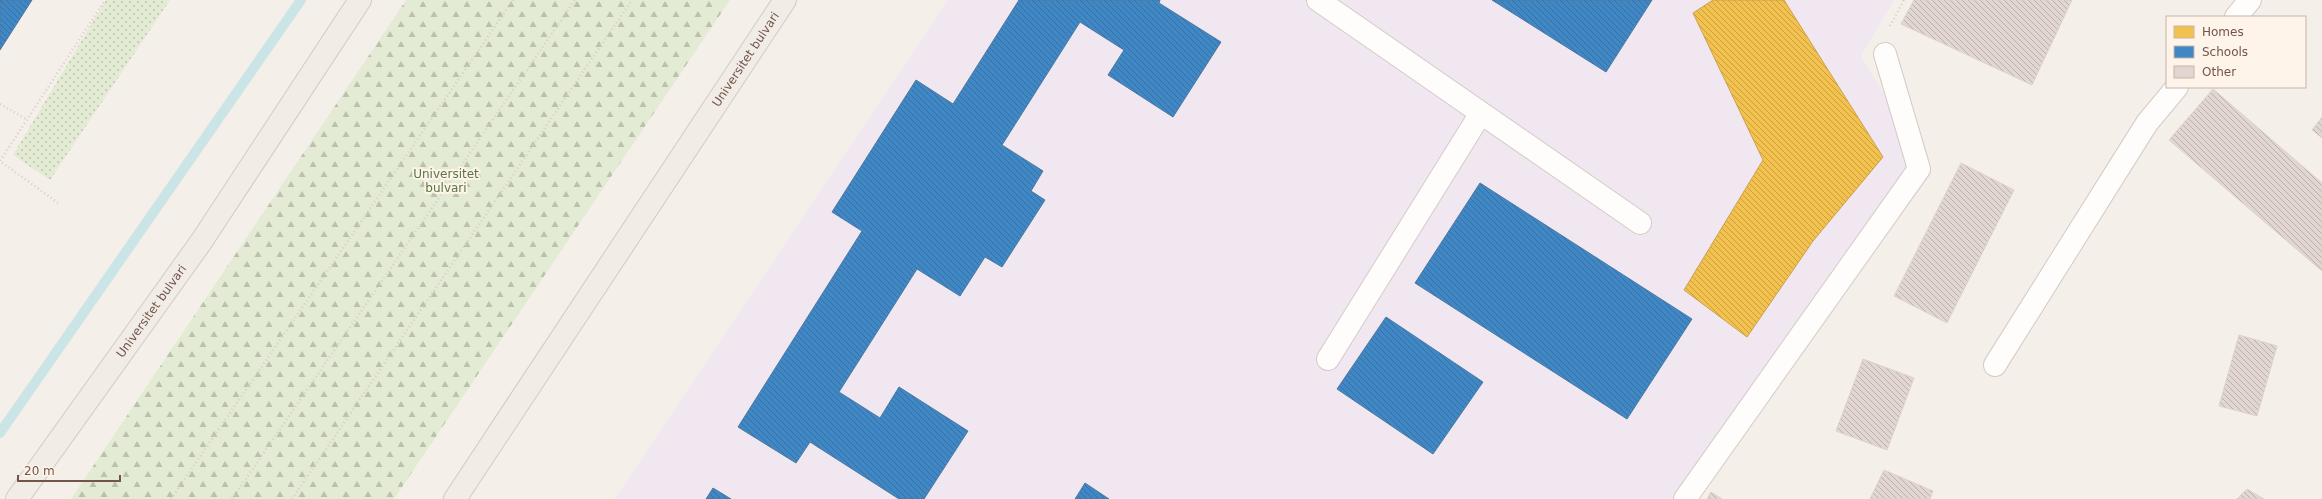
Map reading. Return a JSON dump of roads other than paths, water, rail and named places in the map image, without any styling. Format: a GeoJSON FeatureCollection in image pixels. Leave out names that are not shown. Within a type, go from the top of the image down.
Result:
{"type":"FeatureCollection","features":[{"type":"Feature","properties":{"kind":"main road","name":"Universitet bulvari"},"geometry":{"type":"LineString","coordinates":[[17,499],[201,242],[360,0]]}},
{"type":"Feature","properties":{"kind":"main road","name":"Universitet bulvari"},"geometry":{"type":"LineString","coordinates":[[455,499],[785,0]]}},
{"type":"Feature","properties":{"kind":"lane"},"geometry":{"type":"LineString","coordinates":[[1318,0],[1640,224]]}},
{"type":"Feature","properties":{"kind":"lane"},"geometry":{"type":"LineString","coordinates":[[2237,16],[2250,0]]}},
{"type":"Feature","properties":{"kind":"lane"},"geometry":{"type":"LineString","coordinates":[[1685,499],[1919,169],[1885,54]]}},
{"type":"Feature","properties":{"kind":"lane"},"geometry":{"type":"LineString","coordinates":[[1995,365],[2147,123],[2176,88]]}},
{"type":"Feature","properties":{"kind":"lane"},"geometry":{"type":"LineString","coordinates":[[1328,359],[1481,113]]}},
{"type":"Feature","properties":{"kind":"waterway"},"geometry":{"type":"LineString","coordinates":[[0,433],[301,0]]}}]}
